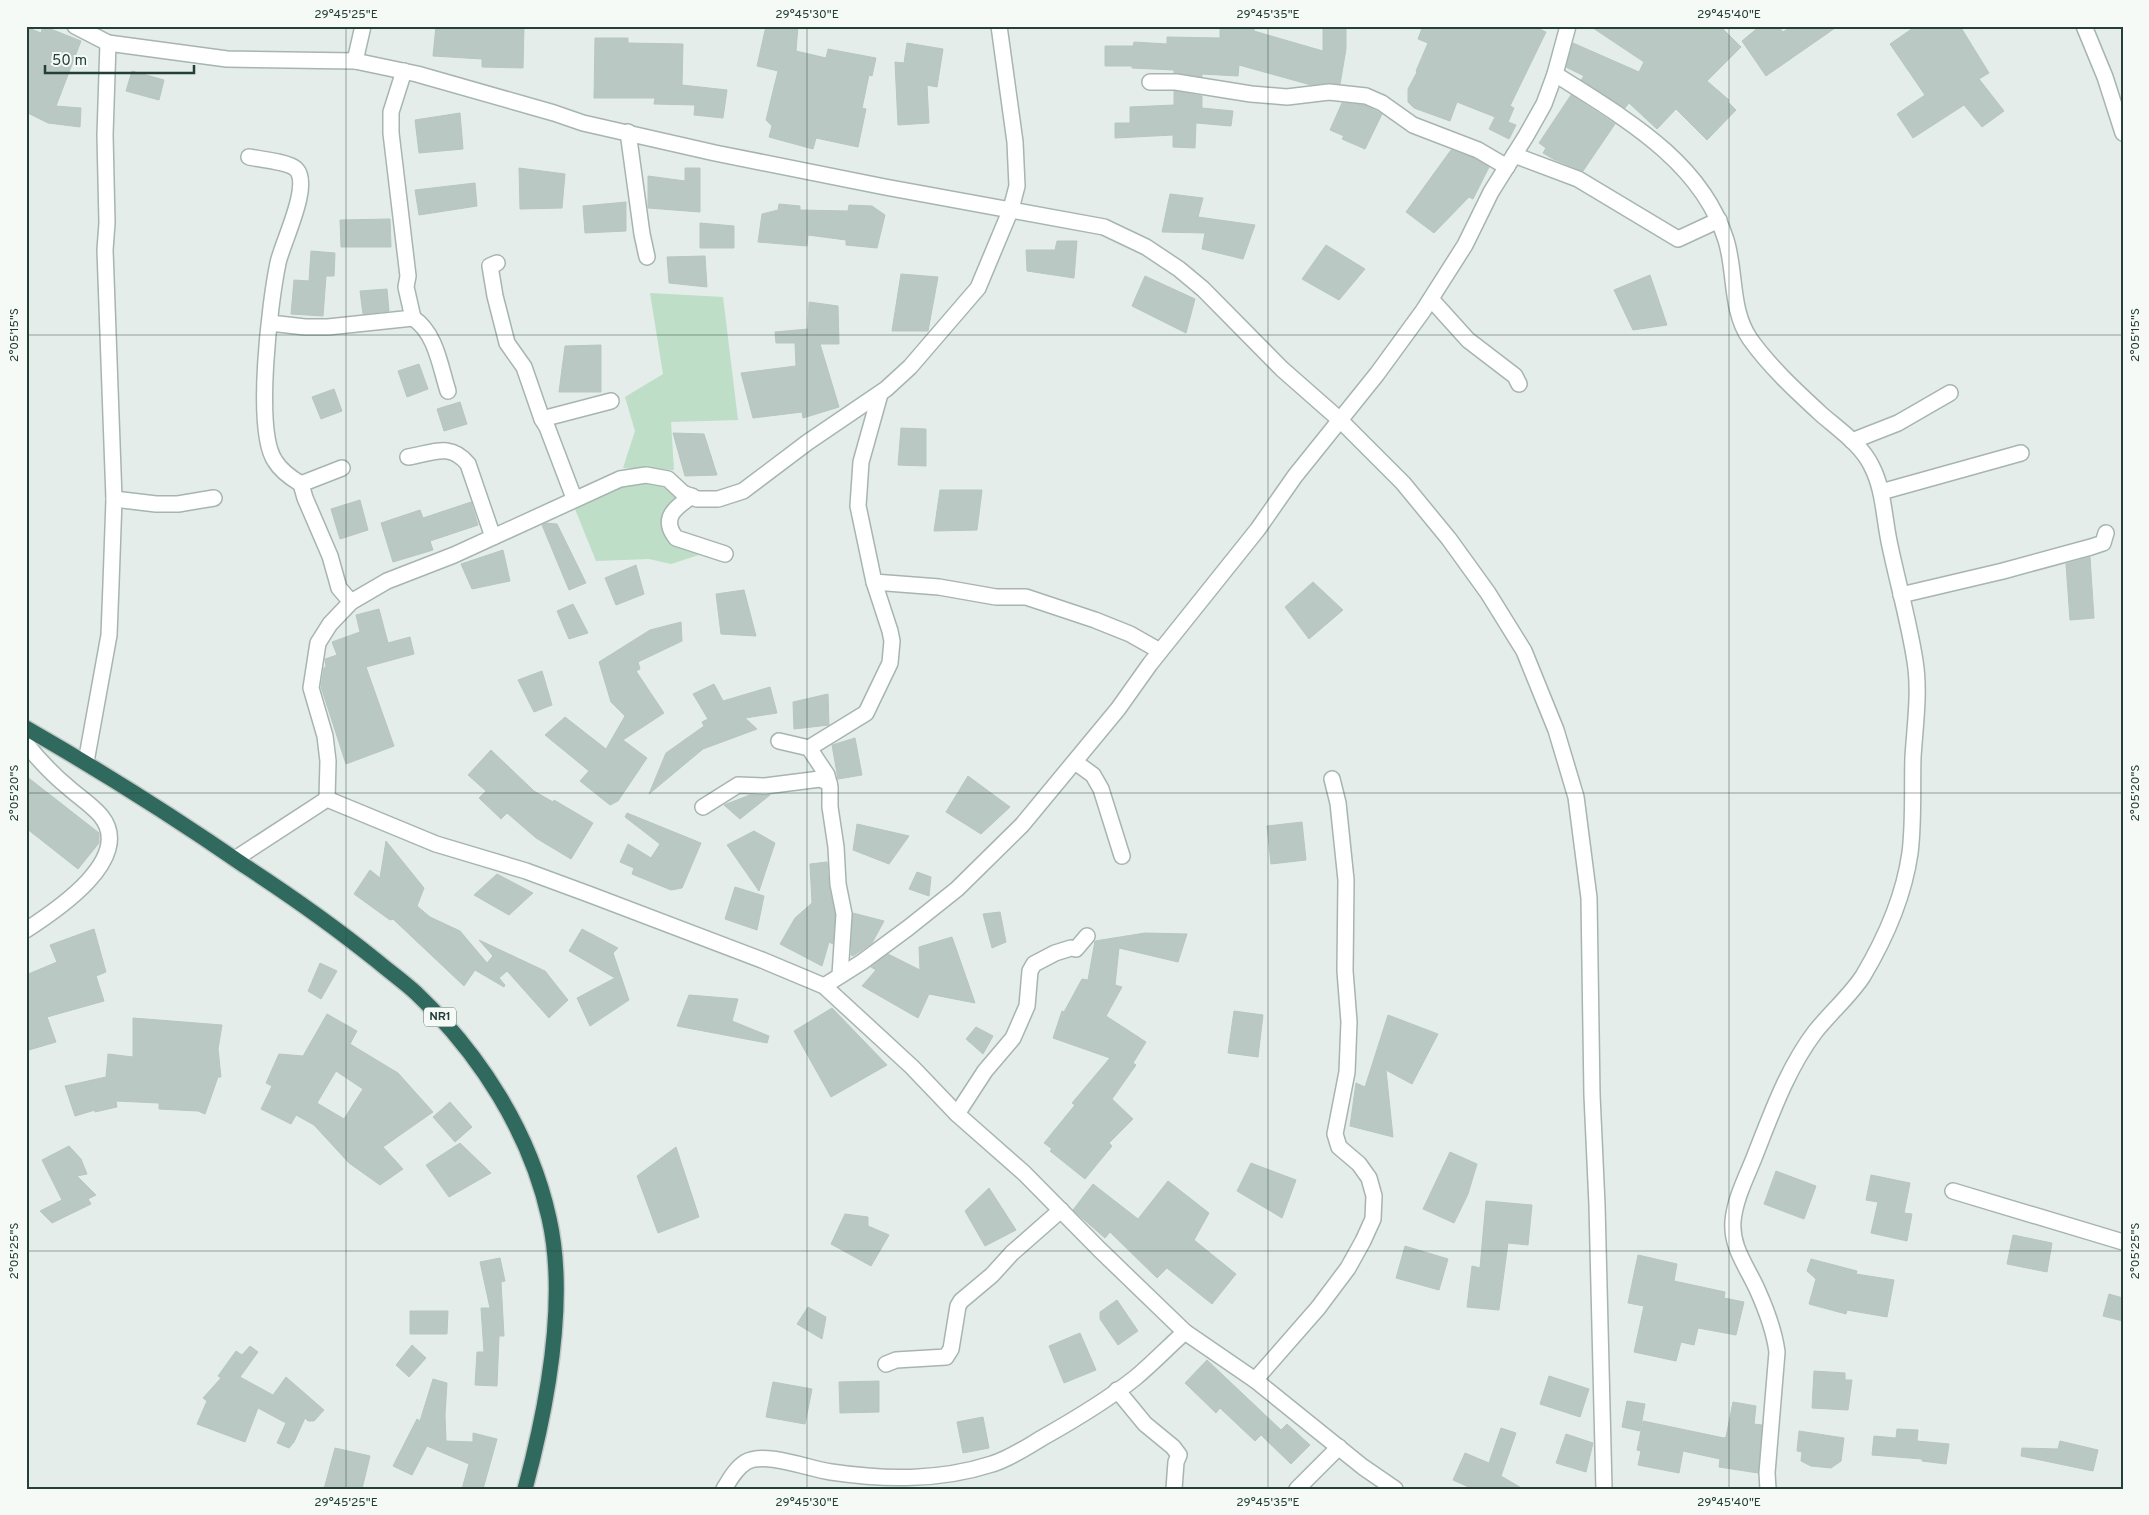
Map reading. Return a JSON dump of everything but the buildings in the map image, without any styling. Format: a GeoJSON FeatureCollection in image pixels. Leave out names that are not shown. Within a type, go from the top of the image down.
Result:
{"type":"FeatureCollection","features":[{"type":"Feature","properties":{"kind":"highway","name":"NR1"},"geometry":{"type":"LineString","coordinates":[[26,728],[86,762],[332,925],[415,992],[445,1022],[498,1093],[519,1130],[538,1178],[550,1218],[556,1259],[556,1299],[552,1350],[542,1410],[525,1489]]}},
{"type":"Feature","properties":{"kind":"street"},"geometry":{"type":"LineString","coordinates":[[74,26],[108,43],[227,59],[355,61],[404,71],[537,108],[583,124],[628,132],[792,170],[1104,227],[1146,248],[1179,269],[1203,289],[1282,369],[1340,420],[1408,490],[1449,539],[1498,610],[1524,652],[1556,730],[1576,797],[1589,898],[1591,1066],[1597,1205],[1604,1489]]}},
{"type":"Feature","properties":{"kind":"street"},"geometry":{"type":"LineString","coordinates":[[355,61],[363,26]]}},
{"type":"Feature","properties":{"kind":"street"},"geometry":{"type":"LineString","coordinates":[[327,799],[328,761],[325,736],[311,688],[318,643],[330,624],[351,602],[387,581],[493,537],[574,498],[620,479],[646,475],[668,479],[683,492],[697,499],[718,499],[743,490],[808,442],[880,394],[910,366],[978,288],[1011,209],[1017,186],[1015,142],[999,26]]}},
{"type":"Feature","properties":{"kind":"street"},"geometry":{"type":"LineString","coordinates":[[824,986],[908,928],[957,889],[1022,825],[1075,762],[1160,650],[1258,529],[1296,476],[1377,374],[1431,299],[1465,245],[1490,192],[1511,161],[1544,104],[1555,74],[1568,26]]}},
{"type":"Feature","properties":{"kind":"street"},"geometry":{"type":"LineString","coordinates":[[2084,26],[2105,77],[2123,133]]}},
{"type":"Feature","properties":{"kind":"street"},"geometry":{"type":"LineString","coordinates":[[86,762],[109,635],[114,500],[105,279],[107,182],[104,135],[108,43]]}},
{"type":"Feature","properties":{"kind":"street"},"geometry":{"type":"LineString","coordinates":[[404,71],[391,112],[391,133],[408,276],[406,287],[414,318]]}},
{"type":"Feature","properties":{"kind":"street"},"geometry":{"type":"LineString","coordinates":[[1555,74],[1628,120],[1677,161],[1709,202],[1719,220],[1729,250],[1739,315],[1747,335],[1771,365],[1808,402],[1852,441],[1872,465],[1881,492],[1884,519],[1915,662],[1917,696],[1910,853],[1902,890],[1889,923],[1861,978],[1813,1034],[1793,1067],[1735,1206],[1733,1223],[1734,1245],[1764,1306],[1774,1332],[1777,1352],[1767,1473],[1768,1489]]}},
{"type":"Feature","properties":{"kind":"street"},"geometry":{"type":"LineString","coordinates":[[1150,82],[1176,82],[1251,94],[1287,97],[1329,92],[1366,96],[1382,103],[1413,125],[1511,161],[1578,179],[1678,239],[1719,220]]}},
{"type":"Feature","properties":{"kind":"street"},"geometry":{"type":"LineString","coordinates":[[628,132],[647,257]]}},
{"type":"Feature","properties":{"kind":"street"},"geometry":{"type":"LineString","coordinates":[[249,157],[289,165],[296,169],[301,178],[294,221],[288,230],[278,261],[270,323],[264,424],[275,461],[292,479],[301,484],[330,556],[339,588],[351,602]]}},
{"type":"Feature","properties":{"kind":"street"},"geometry":{"type":"LineString","coordinates":[[497,263],[490,266],[500,321],[507,343],[524,366],[542,419],[547,426],[574,498]]}},
{"type":"Feature","properties":{"kind":"street"},"geometry":{"type":"LineString","coordinates":[[1431,299],[1468,340],[1515,376],[1519,384]]}},
{"type":"Feature","properties":{"kind":"street"},"geometry":{"type":"LineString","coordinates":[[270,323],[305,327],[328,327],[414,318],[420,322],[430,336],[448,391]]}},
{"type":"Feature","properties":{"kind":"street"},"geometry":{"type":"LineString","coordinates":[[1852,441],[1898,423],[1950,393]]}},
{"type":"Feature","properties":{"kind":"street"},"geometry":{"type":"LineString","coordinates":[[809,748],[866,713],[890,663],[892,641],[890,631],[874,582],[858,506],[861,462],[880,394]]}},
{"type":"Feature","properties":{"kind":"street"},"geometry":{"type":"LineString","coordinates":[[542,419],[611,401]]}},
{"type":"Feature","properties":{"kind":"street"},"geometry":{"type":"LineString","coordinates":[[408,457],[450,450],[460,454],[468,464],[493,537]]}},
{"type":"Feature","properties":{"kind":"street"},"geometry":{"type":"LineString","coordinates":[[1881,492],[2022,453]]}},
{"type":"Feature","properties":{"kind":"street"},"geometry":{"type":"LineString","coordinates":[[301,484],[342,468]]}},
{"type":"Feature","properties":{"kind":"street"},"geometry":{"type":"LineString","coordinates":[[692,496],[674,510],[670,517],[671,532],[676,538],[725,554]]}},
{"type":"Feature","properties":{"kind":"street"},"geometry":{"type":"LineString","coordinates":[[114,500],[178,504],[214,498]]}},
{"type":"Feature","properties":{"kind":"street"},"geometry":{"type":"LineString","coordinates":[[1901,595],[2003,571],[2092,547],[2103,543],[2106,533]]}},
{"type":"Feature","properties":{"kind":"street"},"geometry":{"type":"LineString","coordinates":[[874,582],[939,586],[996,597],[1026,597],[1095,620],[1130,634],[1160,650]]}},
{"type":"Feature","properties":{"kind":"street"},"geometry":{"type":"LineString","coordinates":[[780,741],[809,748],[827,774],[838,884],[844,914],[840,975]]}},
{"type":"Feature","properties":{"kind":"street"},"geometry":{"type":"LineString","coordinates":[[26,744],[67,787],[101,816],[110,836],[103,863],[56,910],[26,930]]}},
{"type":"Feature","properties":{"kind":"street"},"geometry":{"type":"LineString","coordinates":[[1075,762],[1093,774],[1101,789],[1122,856]]}},
{"type":"Feature","properties":{"kind":"street"},"geometry":{"type":"LineString","coordinates":[[703,807],[738,785],[765,786],[820,779],[829,783]]}},
{"type":"Feature","properties":{"kind":"street"},"geometry":{"type":"LineString","coordinates":[[1255,1380],[1318,1308],[1348,1268],[1364,1241],[1373,1219],[1374,1196],[1369,1178],[1359,1164],[1339,1147],[1335,1138],[1347,1072],[1349,1022],[1345,971],[1346,880],[1338,802],[1332,779]]}},
{"type":"Feature","properties":{"kind":"street"},"geometry":{"type":"LineString","coordinates":[[235,859],[327,799]]}},
{"type":"Feature","properties":{"kind":"street"},"geometry":{"type":"LineString","coordinates":[[327,799],[436,844],[526,872],[591,895],[762,960],[824,986],[912,1067],[957,1114],[1024,1173],[1185,1332],[1255,1380],[1363,1467],[1395,1489]]}},
{"type":"Feature","properties":{"kind":"street"},"geometry":{"type":"LineString","coordinates":[[957,1114],[985,1071],[1013,1038],[1027,1006],[1030,971],[1034,964],[1055,953],[1071,948],[1076,949],[1087,936]]}},
{"type":"Feature","properties":{"kind":"street"},"geometry":{"type":"LineString","coordinates":[[1953,1191],[2123,1242]]}},
{"type":"Feature","properties":{"kind":"street"},"geometry":{"type":"LineString","coordinates":[[886,1364],[896,1360],[946,1357],[951,1349],[958,1306],[961,1301],[992,1275],[1012,1253],[1061,1210]]}},
{"type":"Feature","properties":{"kind":"street"},"geometry":{"type":"LineString","coordinates":[[724,1489],[736,1471],[753,1459],[772,1460],[820,1471],[867,1478],[946,1475],[994,1464],[1076,1418],[1135,1378],[1185,1332]]}},
{"type":"Feature","properties":{"kind":"street"},"geometry":{"type":"LineString","coordinates":[[1117,1390],[1146,1424],[1173,1447],[1179,1455],[1176,1462],[1174,1489]]}},
{"type":"Feature","properties":{"kind":"street"},"geometry":{"type":"LineString","coordinates":[[1297,1489],[1339,1447]]}},
{"type":"Feature","properties":{"kind":"green space"},"geometry":{"type":"Polygon","coordinates":[[[650,293],[723,297],[738,420],[671,422],[674,470],[623,468],[635,431],[625,397],[663,374],[650,293]]]}},
{"type":"Feature","properties":{"kind":"green space"},"geometry":{"type":"Polygon","coordinates":[[[652,481],[682,498],[667,506],[667,538],[705,553],[671,564],[649,559],[596,561],[575,509],[617,486],[652,481]]]}}]}
